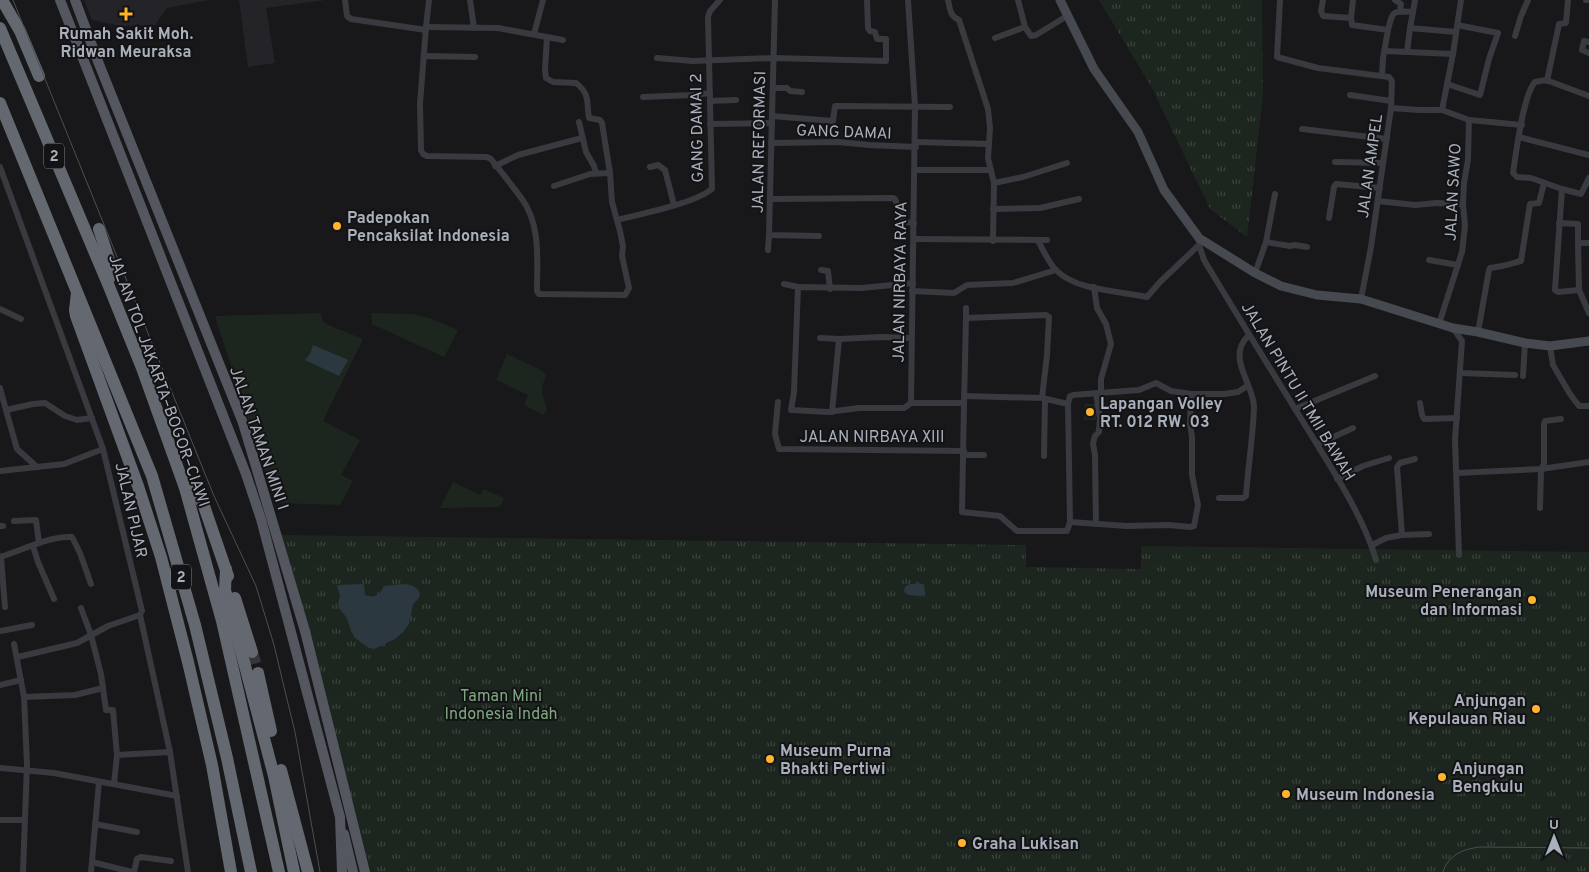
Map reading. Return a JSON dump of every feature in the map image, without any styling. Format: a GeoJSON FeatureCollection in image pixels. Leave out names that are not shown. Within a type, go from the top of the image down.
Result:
{"type":"FeatureCollection","features":[{"type":"Feature","properties":{"kind":"highway"},"geometry":{"type":"LineString","coordinates":[[2,0],[20,32],[38,76]]}},
{"type":"Feature","properties":{"kind":"highway","name":"JALAN TOL JAKARTA–BOGOR–CIAWI"},"geometry":{"type":"LineString","coordinates":[[0,28],[142,368],[184,487],[222,621],[279,872]]}},
{"type":"Feature","properties":{"kind":"highway","name":"2"},"geometry":{"type":"LineString","coordinates":[[0,104],[77,293],[85,308],[152,476],[195,625],[251,872]]}},
{"type":"Feature","properties":{"kind":"highway"},"geometry":{"type":"LineString","coordinates":[[99,229],[109,260],[108,284]]}},
{"type":"Feature","properties":{"kind":"highway"},"geometry":{"type":"LineString","coordinates":[[77,293],[74,310],[138,486],[161,557],[212,765],[232,872]]}},
{"type":"Feature","properties":{"kind":"highway"},"geometry":{"type":"LineString","coordinates":[[184,487],[200,499],[204,506],[252,652]]}},
{"type":"Feature","properties":{"kind":"highway"},"geometry":{"type":"LineString","coordinates":[[226,569],[225,590],[274,776],[294,872]]}},
{"type":"Feature","properties":{"kind":"highway"},"geometry":{"type":"LineString","coordinates":[[258,673],[273,741],[308,872]]}},
{"type":"Feature","properties":{"kind":"main road","name":"JALAN TAMAN MINI I"},"geometry":{"type":"LineString","coordinates":[[60,0],[246,474],[265,533],[340,817],[342,872]]}},
{"type":"Feature","properties":{"kind":"main road","name":"JALAN TAMAN MINI I"},"geometry":{"type":"LineString","coordinates":[[75,0],[243,423],[305,631],[365,872]]}},
{"type":"Feature","properties":{"kind":"main road"},"geometry":{"type":"LineString","coordinates":[[340,817],[353,872]]}},
{"type":"Feature","properties":{"kind":"street"},"geometry":{"type":"LineString","coordinates":[[345,0],[347,16],[351,19],[426,28],[498,28],[563,40]]}},
{"type":"Feature","properties":{"kind":"street"},"geometry":{"type":"LineString","coordinates":[[429,0],[420,120],[421,150],[423,154],[427,156],[488,156],[523,200],[531,218],[535,231],[538,262],[537,291],[541,295],[625,295],[629,288],[622,256],[623,246],[612,202],[604,132],[600,120],[589,118],[588,97],[579,84],[553,82],[546,78],[547,37]]}},
{"type":"Feature","properties":{"kind":"street"},"geometry":{"type":"LineString","coordinates":[[470,0],[474,28]]}},
{"type":"Feature","properties":{"kind":"street"},"geometry":{"type":"LineString","coordinates":[[534,34],[543,0]]}},
{"type":"Feature","properties":{"kind":"street","name":"GANG DAMAI 2"},"geometry":{"type":"LineString","coordinates":[[617,220],[674,205],[706,194],[712,190],[708,17],[710,11],[720,0]]}},
{"type":"Feature","properties":{"kind":"street","name":"JALAN REFORMASI"},"geometry":{"type":"LineString","coordinates":[[775,0],[771,143],[772,199],[769,235],[819,236]]}},
{"type":"Feature","properties":{"kind":"street"},"geometry":{"type":"LineString","coordinates":[[657,58],[709,61],[774,58],[886,61],[886,39],[877,39],[875,32],[870,31],[868,28],[867,0]]}},
{"type":"Feature","properties":{"kind":"street","name":"JALAN NIRBAYA RAYA"},"geometry":{"type":"LineString","coordinates":[[908,0],[916,145],[914,170],[911,403]]}},
{"type":"Feature","properties":{"kind":"street"},"geometry":{"type":"LineString","coordinates":[[948,0],[950,13],[959,20],[987,105],[990,128],[988,158],[994,183],[993,241]]}},
{"type":"Feature","properties":{"kind":"street"},"geometry":{"type":"LineString","coordinates":[[1018,0],[1025,27],[1030,35],[1034,36],[1067,16]]}},
{"type":"Feature","properties":{"kind":"street"},"geometry":{"type":"LineString","coordinates":[[1060,0],[1094,69],[1138,132],[1164,190],[1199,241],[1281,286],[1309,293],[1361,299],[1453,328],[1525,343],[1550,346],[1589,341]]}},
{"type":"Feature","properties":{"kind":"street"},"geometry":{"type":"LineString","coordinates":[[1280,0],[1277,57],[1318,68],[1382,76],[1392,80],[1391,104],[1350,95]]}},
{"type":"Feature","properties":{"kind":"street"},"geometry":{"type":"LineString","coordinates":[[1323,0],[1321,11],[1323,16],[1351,18]]}},
{"type":"Feature","properties":{"kind":"street"},"geometry":{"type":"LineString","coordinates":[[1353,0],[1352,25],[1388,30]]}},
{"type":"Feature","properties":{"kind":"street"},"geometry":{"type":"LineString","coordinates":[[1395,0],[1400,4],[1400,11]]}},
{"type":"Feature","properties":{"kind":"street"},"geometry":{"type":"LineString","coordinates":[[1407,52],[1415,0]]}},
{"type":"Feature","properties":{"kind":"street"},"geometry":{"type":"LineString","coordinates":[[1442,110],[1461,0]]}},
{"type":"Feature","properties":{"kind":"street"},"geometry":{"type":"LineString","coordinates":[[1516,36],[1528,0]]}},
{"type":"Feature","properties":{"kind":"street"},"geometry":{"type":"LineString","coordinates":[[1547,81],[1559,24],[1566,23],[1568,0]]}},
{"type":"Feature","properties":{"kind":"street"},"geometry":{"type":"LineString","coordinates":[[1382,76],[1382,58],[1391,19],[1395,12],[1413,12]]}},
{"type":"Feature","properties":{"kind":"street"},"geometry":{"type":"LineString","coordinates":[[995,38],[1025,27]]}},
{"type":"Feature","properties":{"kind":"street"},"geometry":{"type":"LineString","coordinates":[[1410,28],[1456,28],[1498,33],[1480,95],[1447,84]]}},
{"type":"Feature","properties":{"kind":"street"},"geometry":{"type":"LineString","coordinates":[[1589,42],[1584,41],[1582,50],[1589,53]]}},
{"type":"Feature","properties":{"kind":"street"},"geometry":{"type":"LineString","coordinates":[[1385,51],[1453,54]]}},
{"type":"Feature","properties":{"kind":"street"},"geometry":{"type":"LineString","coordinates":[[424,56],[475,57]]}},
{"type":"Feature","properties":{"kind":"street"},"geometry":{"type":"LineString","coordinates":[[1589,96],[1547,81],[1540,80],[1532,85],[1524,109],[1513,173],[1514,176],[1531,178],[1580,194],[1589,178]]}},
{"type":"Feature","properties":{"kind":"street"},"geometry":{"type":"LineString","coordinates":[[773,88],[787,88],[790,91],[802,92]]}},
{"type":"Feature","properties":{"kind":"street"},"geometry":{"type":"LineString","coordinates":[[643,97],[692,96],[710,93]]}},
{"type":"Feature","properties":{"kind":"street"},"geometry":{"type":"LineString","coordinates":[[710,101],[736,100]]}},
{"type":"Feature","properties":{"kind":"street","name":"JALAN AMPEL"},"geometry":{"type":"LineString","coordinates":[[1361,299],[1372,247],[1391,104],[1419,110],[1442,110],[1470,120],[1522,125]]}},
{"type":"Feature","properties":{"kind":"street"},"geometry":{"type":"LineString","coordinates":[[772,116],[833,121],[835,106],[950,107]]}},
{"type":"Feature","properties":{"kind":"street","name":"JALAN SAWO"},"geometry":{"type":"LineString","coordinates":[[1439,324],[1462,252],[1465,226],[1463,204],[1470,120]]}},
{"type":"Feature","properties":{"kind":"street"},"geometry":{"type":"LineString","coordinates":[[579,122],[582,138],[596,173]]}},
{"type":"Feature","properties":{"kind":"street"},"geometry":{"type":"LineString","coordinates":[[710,124],[772,123]]}},
{"type":"Feature","properties":{"kind":"street"},"geometry":{"type":"LineString","coordinates":[[1302,129],[1387,139]]}},
{"type":"Feature","properties":{"kind":"street"},"geometry":{"type":"LineString","coordinates":[[1519,136],[1589,155]]}},
{"type":"Feature","properties":{"kind":"street"},"geometry":{"type":"LineString","coordinates":[[495,166],[518,155],[582,138]]}},
{"type":"Feature","properties":{"kind":"street","name":"GANG DAMAI"},"geometry":{"type":"LineString","coordinates":[[771,143],[838,142],[869,145],[989,144]]}},
{"type":"Feature","properties":{"kind":"street"},"geometry":{"type":"LineString","coordinates":[[1335,162],[1383,163]]}},
{"type":"Feature","properties":{"kind":"street"},"geometry":{"type":"LineString","coordinates":[[994,183],[1023,177],[1067,163]]}},
{"type":"Feature","properties":{"kind":"street"},"geometry":{"type":"LineString","coordinates":[[650,166],[658,165],[665,170],[674,205]]}},
{"type":"Feature","properties":{"kind":"street","name":"JALAN PIJAR"},"geometry":{"type":"LineString","coordinates":[[0,168],[103,449],[142,611],[140,615],[170,752],[188,872]]}},
{"type":"Feature","properties":{"kind":"street"},"geometry":{"type":"LineString","coordinates":[[914,170],[991,170]]}},
{"type":"Feature","properties":{"kind":"street"},"geometry":{"type":"LineString","coordinates":[[554,186],[596,173],[610,173]]}},
{"type":"Feature","properties":{"kind":"street"},"geometry":{"type":"LineString","coordinates":[[1478,332],[1489,270],[1490,268],[1503,267],[1510,263],[1521,261],[1530,204],[1539,203],[1544,183]]}},
{"type":"Feature","properties":{"kind":"street"},"geometry":{"type":"LineString","coordinates":[[1330,218],[1336,184],[1380,188]]}},
{"type":"Feature","properties":{"kind":"street"},"geometry":{"type":"LineString","coordinates":[[1562,189],[1555,290],[1558,292],[1579,290]]}},
{"type":"Feature","properties":{"kind":"street"},"geometry":{"type":"LineString","coordinates":[[1255,273],[1266,242],[1275,194]]}},
{"type":"Feature","properties":{"kind":"street"},"geometry":{"type":"LineString","coordinates":[[772,199],[893,198],[904,221],[914,224]]}},
{"type":"Feature","properties":{"kind":"street"},"geometry":{"type":"LineString","coordinates":[[993,210],[1040,208],[1078,199]]}},
{"type":"Feature","properties":{"kind":"street"},"geometry":{"type":"LineString","coordinates":[[1378,201],[1415,205],[1437,203],[1463,204]]}},
{"type":"Feature","properties":{"kind":"street"},"geometry":{"type":"LineString","coordinates":[[1559,223],[1578,225],[1579,290],[1589,313]]}},
{"type":"Feature","properties":{"kind":"street"},"geometry":{"type":"LineString","coordinates":[[768,250],[769,235]]}},
{"type":"Feature","properties":{"kind":"street"},"geometry":{"type":"LineString","coordinates":[[914,238],[993,241],[1046,240]]}},
{"type":"Feature","properties":{"kind":"street"},"geometry":{"type":"LineString","coordinates":[[1038,241],[1056,270],[1066,279],[1094,287],[1147,297],[1199,241]]}},
{"type":"Feature","properties":{"kind":"street","name":"JALAN PINTU II TMII BAWAH"},"geometry":{"type":"LineString","coordinates":[[1199,241],[1204,260],[1318,444],[1372,545],[1376,560]]}},
{"type":"Feature","properties":{"kind":"street"},"geometry":{"type":"LineString","coordinates":[[1266,242],[1290,246],[1295,244],[1307,247]]}},
{"type":"Feature","properties":{"kind":"street"},"geometry":{"type":"LineString","coordinates":[[1578,243],[1589,243]]}},
{"type":"Feature","properties":{"kind":"street","name":"JALAN SAWO"},"geometry":{"type":"LineString","coordinates":[[1428,260],[1458,265]]}},
{"type":"Feature","properties":{"kind":"street"},"geometry":{"type":"LineString","coordinates":[[821,270],[828,271],[829,273],[830,289]]}},
{"type":"Feature","properties":{"kind":"street"},"geometry":{"type":"LineString","coordinates":[[912,291],[954,293],[967,285],[1013,283],[1056,270]]}},
{"type":"Feature","properties":{"kind":"street"},"geometry":{"type":"LineString","coordinates":[[784,284],[830,289],[913,284]]}},
{"type":"Feature","properties":{"kind":"street"},"geometry":{"type":"LineString","coordinates":[[798,287],[792,410],[794,411],[832,412],[859,408],[906,408],[911,403],[964,399],[1043,399],[1068,404]]}},
{"type":"Feature","properties":{"kind":"street"},"geometry":{"type":"LineString","coordinates":[[1094,287],[1097,308],[1106,324],[1111,344],[1101,379],[1099,432],[1095,436],[1093,443],[1095,455],[1096,524]]}},
{"type":"Feature","properties":{"kind":"street"},"geometry":{"type":"LineString","coordinates":[[966,308],[962,512],[1000,516],[1014,530],[1021,532],[1065,532],[1069,529],[1068,404],[1070,396],[1140,390],[1156,383],[1171,391],[1191,394],[1238,392],[1247,386]]}},
{"type":"Feature","properties":{"kind":"street"},"geometry":{"type":"LineString","coordinates":[[0,309],[21,319]]}},
{"type":"Feature","properties":{"kind":"street"},"geometry":{"type":"LineString","coordinates":[[966,318],[1046,315],[1049,317],[1043,399],[1044,456]]}},
{"type":"Feature","properties":{"kind":"street"},"geometry":{"type":"LineString","coordinates":[[1453,328],[1462,341],[1455,440],[1459,555]]}},
{"type":"Feature","properties":{"kind":"street"},"geometry":{"type":"LineString","coordinates":[[1219,498],[1243,498],[1246,496],[1254,404],[1247,386],[1239,352],[1242,343],[1249,335]]}},
{"type":"Feature","properties":{"kind":"street"},"geometry":{"type":"LineString","coordinates":[[820,338],[839,339],[881,336],[911,338]]}},
{"type":"Feature","properties":{"kind":"street"},"geometry":{"type":"LineString","coordinates":[[832,412],[839,339]]}},
{"type":"Feature","properties":{"kind":"street"},"geometry":{"type":"LineString","coordinates":[[1524,376],[1525,343]]}},
{"type":"Feature","properties":{"kind":"street"},"geometry":{"type":"LineString","coordinates":[[1550,346],[1553,365],[1570,394],[1579,406],[1589,406]]}},
{"type":"Feature","properties":{"kind":"street"},"geometry":{"type":"LineString","coordinates":[[1461,374],[1515,375]]}},
{"type":"Feature","properties":{"kind":"street"},"geometry":{"type":"LineString","coordinates":[[1295,409],[1375,376]]}},
{"type":"Feature","properties":{"kind":"street"},"geometry":{"type":"LineString","coordinates":[[0,388],[17,449],[37,467]]}},
{"type":"Feature","properties":{"kind":"street"},"geometry":{"type":"LineString","coordinates":[[1070,522],[1127,526],[1169,524],[1194,526],[1198,505],[1192,475],[1191,394]]}},
{"type":"Feature","properties":{"kind":"street","name":"JALAN NIRBAYA XIII"},"geometry":{"type":"LineString","coordinates":[[778,402],[775,439],[777,447],[781,449],[984,455]]}},
{"type":"Feature","properties":{"kind":"street"},"geometry":{"type":"LineString","coordinates":[[6,410],[45,403],[65,416],[77,420],[92,418]]}},
{"type":"Feature","properties":{"kind":"street"},"geometry":{"type":"LineString","coordinates":[[1420,403],[1424,418],[1457,418]]}},
{"type":"Feature","properties":{"kind":"street"},"geometry":{"type":"LineString","coordinates":[[1540,508],[1545,421],[1561,419]]}},
{"type":"Feature","properties":{"kind":"street"},"geometry":{"type":"LineString","coordinates":[[1318,444],[1353,428]]}},
{"type":"Feature","properties":{"kind":"street"},"geometry":{"type":"LineString","coordinates":[[0,471],[64,464],[103,449]]}},
{"type":"Feature","properties":{"kind":"street"},"geometry":{"type":"LineString","coordinates":[[1337,479],[1363,466],[1388,458]]}},
{"type":"Feature","properties":{"kind":"street"},"geometry":{"type":"LineString","coordinates":[[1402,534],[1397,467],[1400,463],[1414,459]]}},
{"type":"Feature","properties":{"kind":"street"},"geometry":{"type":"LineString","coordinates":[[1456,473],[1541,470],[1589,462]]}},
{"type":"Feature","properties":{"kind":"street"},"geometry":{"type":"LineString","coordinates":[[14,521],[36,520],[38,562],[54,599]]}},
{"type":"Feature","properties":{"kind":"street"},"geometry":{"type":"LineString","coordinates":[[1372,545],[1386,538],[1402,534],[1429,534]]}},
{"type":"Feature","properties":{"kind":"street"},"geometry":{"type":"LineString","coordinates":[[5,607],[0,557],[36,544],[64,537],[72,537],[80,552],[91,584]]}},
{"type":"Feature","properties":{"kind":"street"},"geometry":{"type":"LineString","coordinates":[[81,608],[102,674],[106,710],[113,710],[117,755],[114,784]]}},
{"type":"Feature","properties":{"kind":"street"},"geometry":{"type":"LineString","coordinates":[[18,657],[77,643],[108,626],[140,615]]}},
{"type":"Feature","properties":{"kind":"street"},"geometry":{"type":"LineString","coordinates":[[0,631],[32,625]]}},
{"type":"Feature","properties":{"kind":"street"},"geometry":{"type":"LineString","coordinates":[[14,644],[18,657],[24,697],[26,769],[23,872]]}},
{"type":"Feature","properties":{"kind":"street"},"geometry":{"type":"LineString","coordinates":[[0,685],[21,680]]}},
{"type":"Feature","properties":{"kind":"street"},"geometry":{"type":"LineString","coordinates":[[24,697],[75,695],[103,688]]}},
{"type":"Feature","properties":{"kind":"street"},"geometry":{"type":"LineString","coordinates":[[117,755],[170,752]]}},
{"type":"Feature","properties":{"kind":"street"},"geometry":{"type":"LineString","coordinates":[[0,768],[26,769],[177,796]]}},
{"type":"Feature","properties":{"kind":"street"},"geometry":{"type":"LineString","coordinates":[[91,872],[99,782]]}},
{"type":"Feature","properties":{"kind":"street"},"geometry":{"type":"LineString","coordinates":[[0,820],[24,820]]}},
{"type":"Feature","properties":{"kind":"street"},"geometry":{"type":"LineString","coordinates":[[95,824],[137,832]]}},
{"type":"Feature","properties":{"kind":"street"},"geometry":{"type":"LineString","coordinates":[[92,862],[133,872],[137,859],[141,857],[171,861]]}},
{"type":"Feature","properties":{"kind":"shaded area","name":"Rumah Sakit Moh. Ridwan Meuraksa"},"geometry":{"type":"Polygon","coordinates":[[[84,0],[209,0],[167,8],[155,25],[121,26],[92,20],[84,0]]]}},
{"type":"Feature","properties":{"kind":"shaded area","name":"Rumah Sakit Moh. Ridwan Meuraksa"},"geometry":{"type":"Polygon","coordinates":[[[239,0],[326,0],[266,8],[275,63],[248,67],[239,0]]]}},
{"type":"Feature","properties":{"kind":"shaded area"},"geometry":{"type":"Polygon","coordinates":[[[313,345],[348,360],[339,376],[305,360],[310,354],[313,345]]]}},
{"type":"Feature","properties":{"kind":"shaded area"},"geometry":{"type":"Polygon","coordinates":[[[918,581],[920,584],[924,584],[925,595],[913,596],[908,595],[904,591],[907,586],[918,581]]]}},
{"type":"Feature","properties":{"kind":"shaded area"},"geometry":{"type":"Polygon","coordinates":[[[364,584],[365,595],[369,596],[377,595],[384,586],[400,584],[414,587],[420,594],[413,604],[409,624],[403,632],[395,639],[374,649],[369,648],[355,638],[347,618],[338,605],[340,596],[337,586],[364,584]]]}},
{"type":"Feature","properties":{"kind":"green space"},"geometry":{"type":"Polygon","coordinates":[[[1099,0],[1262,0],[1263,95],[1247,237],[1210,209],[1152,88],[1099,0]]]}},
{"type":"Feature","properties":{"kind":"green space"},"geometry":{"type":"Polygon","coordinates":[[[321,313],[322,320],[326,324],[363,339],[323,421],[360,440],[341,475],[353,481],[340,505],[275,503],[215,316],[321,313]]]}},
{"type":"Feature","properties":{"kind":"green space"},"geometry":{"type":"Polygon","coordinates":[[[371,313],[414,314],[458,330],[444,357],[372,324],[371,313]]]}},
{"type":"Feature","properties":{"kind":"green space"},"geometry":{"type":"Polygon","coordinates":[[[507,354],[543,371],[546,376],[542,393],[547,409],[544,415],[524,405],[528,395],[496,380],[507,354]]]}},
{"type":"Feature","properties":{"kind":"green space","name":"Lapangan Volley RT. 012 RW. 03"},"geometry":{"type":"Polygon","coordinates":[[[1085,404],[1096,404],[1096,420],[1084,420],[1085,404]]]}},
{"type":"Feature","properties":{"kind":"green space"},"geometry":{"type":"Polygon","coordinates":[[[453,482],[480,495],[484,489],[504,498],[500,507],[440,508],[453,482]]]}},
{"type":"Feature","properties":{"kind":"green space","name":"Taman Mini Indonesia Indah"},"geometry":{"type":"Polygon","coordinates":[[[279,535],[1026,545],[1026,567],[1141,569],[1141,546],[1589,552],[1589,872],[371,872],[279,535]]]}},
{"type":"Feature","properties":{"kind":"tunnel"},"geometry":{"type":"LineString","coordinates":[[252,652],[258,673]]}},
{"type":"Feature","properties":{"kind":"tram line"},"geometry":{"type":"LineString","coordinates":[[13,0],[214,496],[256,586],[274,645],[295,732],[320,872]]}},
{"type":"Feature","properties":{"kind":"tram line"},"geometry":{"type":"LineString","coordinates":[[1443,872],[1452,857],[1462,851],[1480,847],[1589,848]]}},
{"type":"Feature","properties":{"kind":"place","name":"Rumah Sakit Moh. Ridwan Meuraksa"},"geometry":{"type":"Point","coordinates":[126,14]}},
{"type":"Feature","properties":{"kind":"place","name":"Padepokan Pencaksilat Indonesia"},"geometry":{"type":"Point","coordinates":[337,226]}},
{"type":"Feature","properties":{"kind":"place","name":"Lapangan Volley RT. 012 RW. 03"},"geometry":{"type":"Point","coordinates":[1090,412]}},
{"type":"Feature","properties":{"kind":"place","name":"Museum Penerangan dan Informasi"},"geometry":{"type":"Point","coordinates":[1532,600]}},
{"type":"Feature","properties":{"kind":"place","name":"Anjungan Kepulauan Riau"},"geometry":{"type":"Point","coordinates":[1536,709]}},
{"type":"Feature","properties":{"kind":"place","name":"Museum Purna Bhakti Pertiwi"},"geometry":{"type":"Point","coordinates":[770,759]}},
{"type":"Feature","properties":{"kind":"place","name":"Anjungan Bengkulu"},"geometry":{"type":"Point","coordinates":[1442,777]}},
{"type":"Feature","properties":{"kind":"place","name":"Museum Indonesia"},"geometry":{"type":"Point","coordinates":[1286,794]}},
{"type":"Feature","properties":{"kind":"place","name":"Graha Lukisan"},"geometry":{"type":"Point","coordinates":[962,843]}}]}
